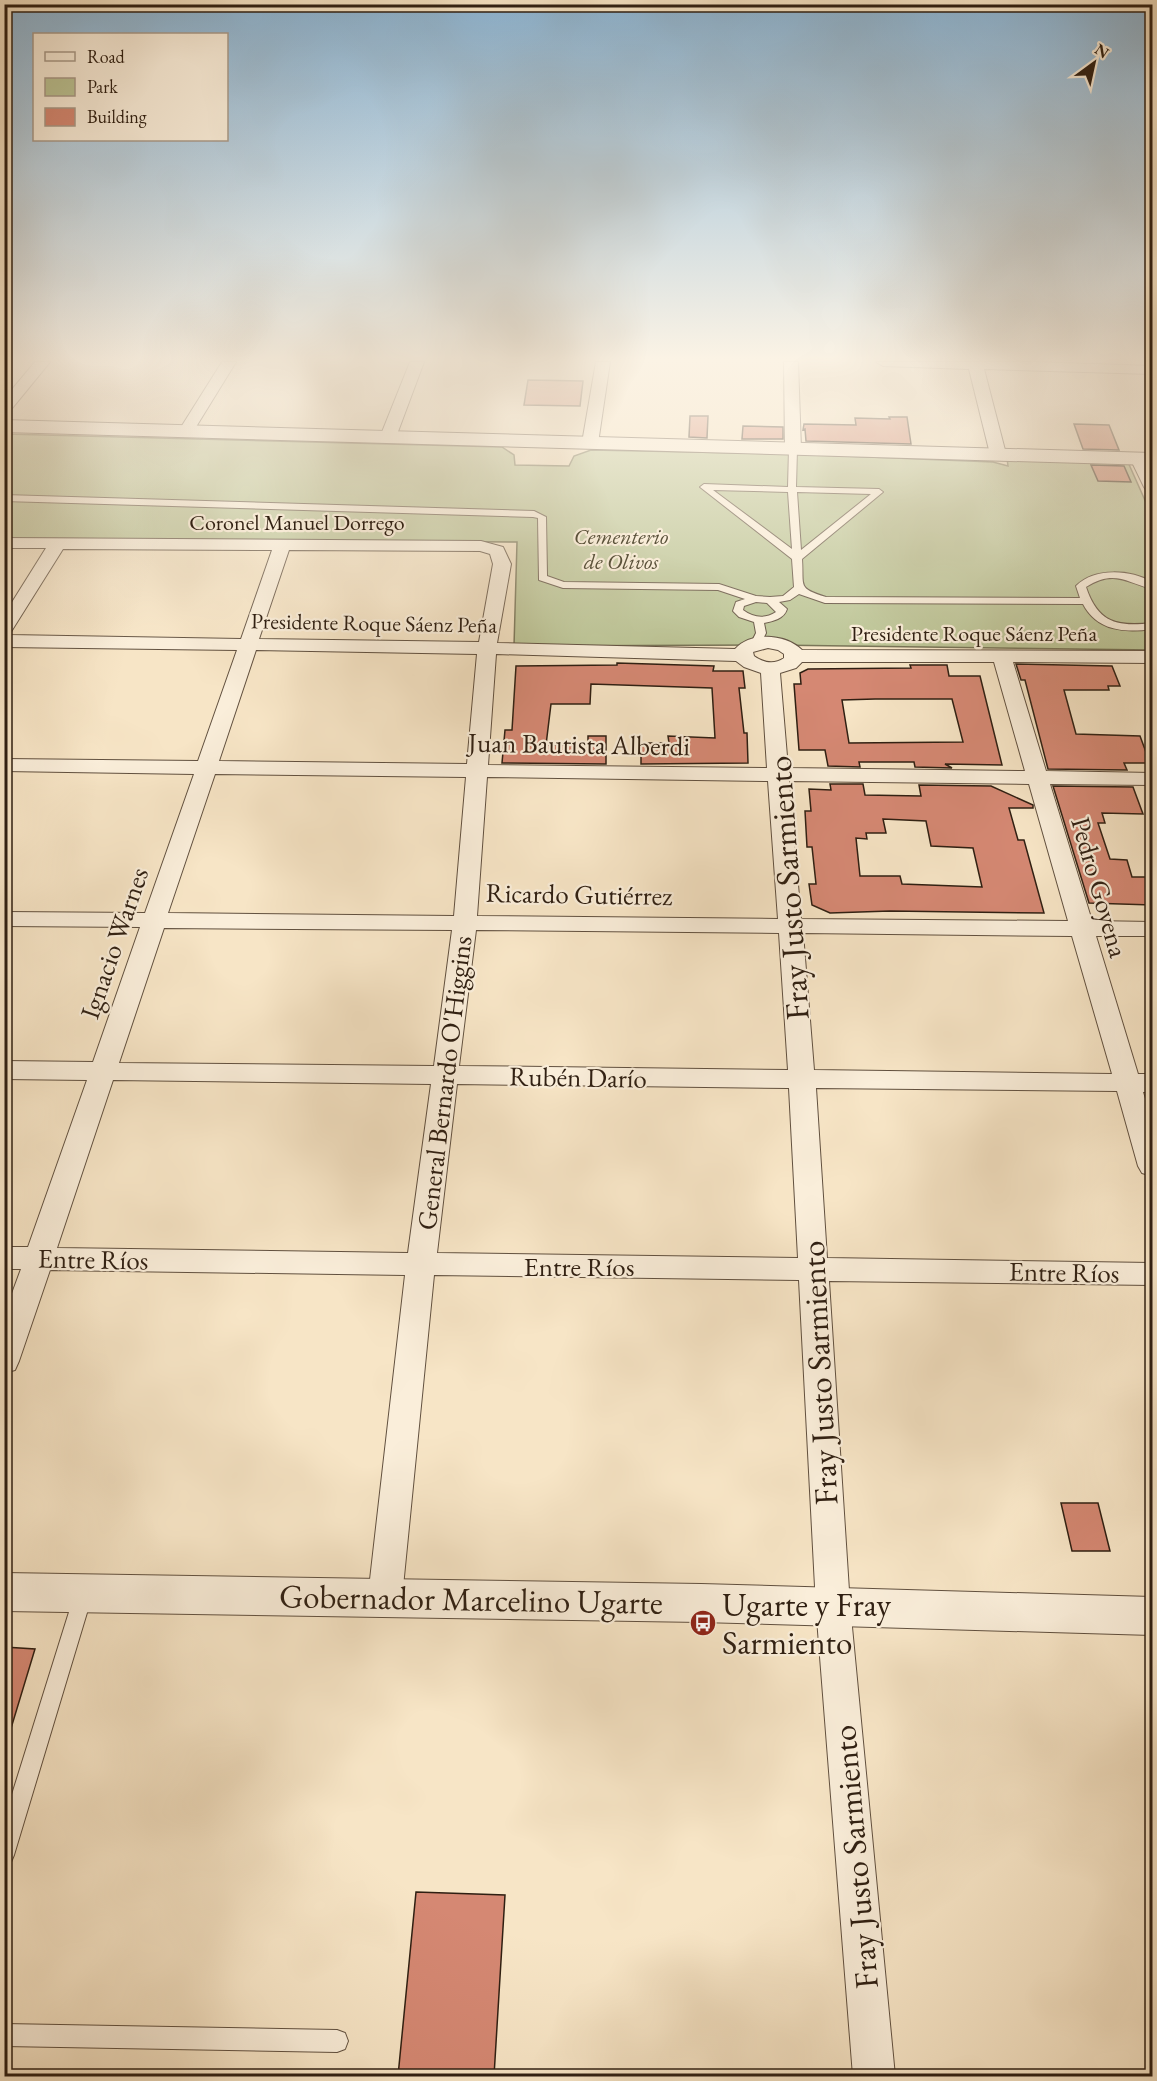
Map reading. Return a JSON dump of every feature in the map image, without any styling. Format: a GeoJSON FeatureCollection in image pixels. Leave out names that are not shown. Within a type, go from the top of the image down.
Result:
{"type":"FeatureCollection","features":[{"type":"Feature","properties":{"kind":"street"},"geometry":{"type":"LineString","coordinates":[[1145,459],[1152,487]]}},
{"type":"Feature","properties":{"kind":"street","name":"Coronel Manuel Dorrego"},"geometry":{"type":"LineString","coordinates":[[4,543],[481,546]]}},
{"type":"Feature","properties":{"kind":"street"},"geometry":{"type":"LineString","coordinates":[[4,631],[58,543]]}},
{"type":"Feature","properties":{"kind":"street","name":"Ignacio Warnes"},"geometry":{"type":"LineString","coordinates":[[4,1360],[282,544]]}},
{"type":"Feature","properties":{"kind":"street","name":"General Bernardo O'Higgins"},"geometry":{"type":"LineString","coordinates":[[386,1597],[421,1264],[465,923],[487,648],[502,564],[497,551],[481,546]]}},
{"type":"Feature","properties":{"kind":"street","name":"Presidente Roque Sáenz Peña"},"geometry":{"type":"LineString","coordinates":[[4,641],[487,648],[761,649],[786,666],[795,656],[1152,657]]}},
{"type":"Feature","properties":{"kind":"street","name":"Fray Justo Sarmiento"},"geometry":{"type":"LineString","coordinates":[[761,649],[779,775],[802,1079],[833,1606],[874,2076]]}},
{"type":"Feature","properties":{"kind":"street","name":"Pedro Goyena"},"geometry":{"type":"LineString","coordinates":[[1002,658],[1083,929],[1140,1083],[1152,1166]]}},
{"type":"Feature","properties":{"kind":"street","name":"Juan Bautista Alberdi"},"geometry":{"type":"LineString","coordinates":[[4,765],[1152,780]]}},
{"type":"Feature","properties":{"kind":"street","name":"Ricardo Gutiérrez"},"geometry":{"type":"LineString","coordinates":[[4,919],[1152,929]]}},
{"type":"Feature","properties":{"kind":"street","name":"Rubén Darío"},"geometry":{"type":"LineString","coordinates":[[4,1070],[1140,1083]]}},
{"type":"Feature","properties":{"kind":"street","name":"Entre Ríos"},"geometry":{"type":"LineString","coordinates":[[4,1258],[1152,1274]]}},
{"type":"Feature","properties":{"kind":"street","name":"Gobernador Marcelino Ugarte"},"geometry":{"type":"LineString","coordinates":[[4,1592],[833,1606],[1152,1616]]}},
{"type":"Feature","properties":{"kind":"lane"},"geometry":{"type":"LineString","coordinates":[[793,459],[792,490],[799,586],[803,593],[825,600],[1085,601]]}},
{"type":"Feature","properties":{"kind":"lane"},"geometry":{"type":"LineString","coordinates":[[704,487],[879,492],[797,558],[704,487]]}},
{"type":"Feature","properties":{"kind":"lane"},"geometry":{"type":"LineString","coordinates":[[4,498],[534,514],[542,517],[542,578],[552,582],[563,585],[719,587],[755,599]]}},
{"type":"Feature","properties":{"kind":"lane"},"geometry":{"type":"LineString","coordinates":[[1152,586],[1129,577],[1101,577],[1089,580],[1081,586],[1091,613],[1111,624],[1132,628],[1152,626]]}},
{"type":"Feature","properties":{"kind":"lane"},"geometry":{"type":"LineString","coordinates":[[770,600],[780,606],[781,613],[772,618],[758,620],[745,616],[738,610],[739,604],[743,601],[788,598],[796,592],[799,586]]}},
{"type":"Feature","properties":{"kind":"lane"},"geometry":{"type":"LineString","coordinates":[[758,620],[761,649]]}},
{"type":"Feature","properties":{"kind":"lane"},"geometry":{"type":"LineString","coordinates":[[4,1855],[83,1594]]}},
{"type":"Feature","properties":{"kind":"lane"},"geometry":{"type":"LineString","coordinates":[[4,2036],[337,2041]]}},
{"type":"Feature","properties":{"kind":"green space","name":"Cementerio de Olivos"},"geometry":{"type":"Polygon","coordinates":[[[5,459],[514,459],[515,465],[569,466],[572,459],[921,459],[993,462],[1008,466],[1007,459],[1127,460],[1152,516],[1152,650],[772,645],[514,646],[517,542],[5,538],[5,459]]]}},
{"type":"Feature","properties":{"kind":"building"},"geometry":{"type":"Polygon","coordinates":[[[1091,465],[1124,466],[1131,482],[1098,481],[1091,465]]]}},
{"type":"Feature","properties":{"kind":"building"},"geometry":{"type":"Polygon","coordinates":[[[617,663],[714,666],[713,671],[743,671],[745,688],[739,688],[744,733],[747,733],[748,763],[641,764],[641,743],[669,743],[668,736],[715,738],[712,688],[591,684],[590,704],[551,704],[546,745],[588,745],[588,736],[606,736],[606,764],[502,763],[505,730],[512,730],[516,666],[617,665],[617,663]]]}},
{"type":"Feature","properties":{"kind":"building"},"geometry":{"type":"Polygon","coordinates":[[[1016,664],[1112,666],[1120,686],[1108,686],[1109,690],[1064,690],[1076,734],[1140,736],[1150,763],[1124,763],[1127,770],[1048,769],[1025,680],[1021,680],[1016,664]]]}},
{"type":"Feature","properties":{"kind":"building"},"geometry":{"type":"Polygon","coordinates":[[[910,665],[947,665],[949,676],[980,676],[1002,765],[945,764],[952,768],[915,767],[914,762],[859,762],[860,767],[828,766],[825,750],[799,750],[794,684],[801,684],[800,673],[808,669],[911,668],[910,665]],[[952,699],[842,700],[849,743],[963,742],[952,699]]]}},
{"type":"Feature","properties":{"kind":"building"},"geometry":{"type":"Polygon","coordinates":[[[830,784],[863,784],[865,795],[921,796],[919,785],[991,786],[1033,805],[1033,808],[1009,808],[1018,840],[1024,840],[1044,913],[890,911],[830,913],[812,905],[809,884],[816,884],[812,847],[807,847],[805,811],[811,811],[809,789],[831,790],[830,784]],[[883,819],[886,833],[866,833],[867,839],[856,838],[860,876],[900,876],[902,884],[982,887],[973,848],[931,846],[926,821],[883,819]]]}},
{"type":"Feature","properties":{"kind":"building"},"geometry":{"type":"Polygon","coordinates":[[[1053,786],[1133,787],[1143,814],[1102,813],[1105,823],[1098,823],[1110,859],[1127,860],[1132,877],[1152,877],[1152,905],[1089,903],[1053,786]]]}},
{"type":"Feature","properties":{"kind":"building"},"geometry":{"type":"Polygon","coordinates":[[[1061,1503],[1098,1503],[1110,1551],[1072,1551],[1061,1503]]]}},
{"type":"Feature","properties":{"kind":"building"},"geometry":{"type":"Polygon","coordinates":[[[4,1647],[35,1649],[9,1735],[4,1734],[4,1647]]]}},
{"type":"Feature","properties":{"kind":"building"},"geometry":{"type":"Polygon","coordinates":[[[416,1892],[505,1895],[494,2076],[398,2076],[416,1892]]]}},
{"type":"Feature","properties":{"kind":"place","name":"Ugarte y Fray Sarmiento"},"geometry":{"type":"Point","coordinates":[703,1623]}}]}
